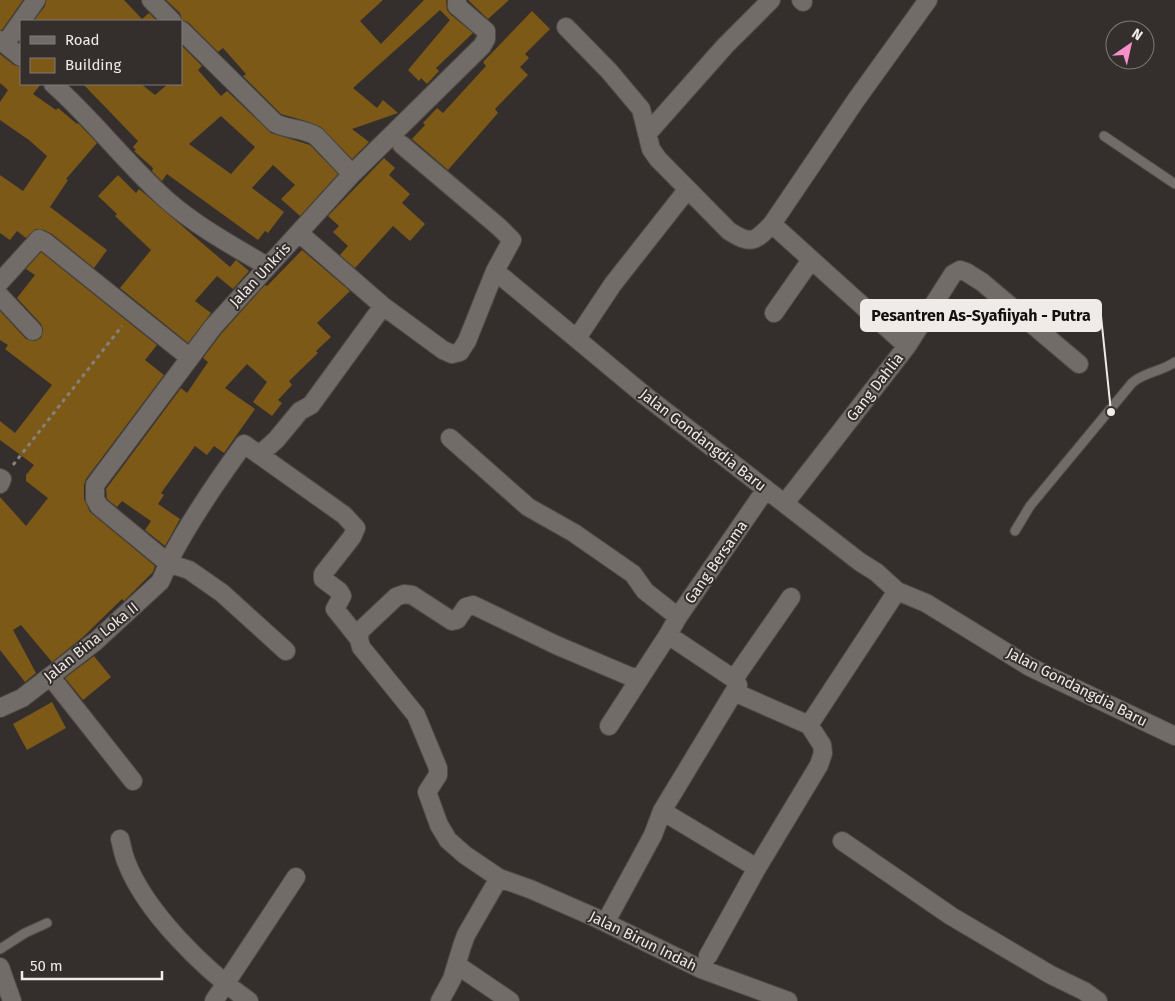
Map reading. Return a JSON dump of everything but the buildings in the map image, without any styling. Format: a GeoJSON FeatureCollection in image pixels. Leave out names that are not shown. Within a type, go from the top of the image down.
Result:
{"type":"FeatureCollection","features":[{"type":"Feature","properties":{"kind":"street"},"geometry":{"type":"LineString","coordinates":[[20,57],[2,42],[36,0]]}},
{"type":"Feature","properties":{"kind":"street"},"geometry":{"type":"LineString","coordinates":[[151,0],[171,20]]}},
{"type":"Feature","properties":{"kind":"street","name":"Jalan Unkris"},"geometry":{"type":"LineString","coordinates":[[286,651],[204,579],[189,570],[168,563],[99,506],[95,499],[95,485],[213,327],[352,174],[482,46],[486,39],[486,31],[457,6],[457,0]]}},
{"type":"Feature","properties":{"kind":"street"},"geometry":{"type":"LineString","coordinates":[[647,134],[726,46],[771,0]]}},
{"type":"Feature","properties":{"kind":"street"},"geometry":{"type":"LineString","coordinates":[[566,27],[609,71],[641,109],[651,149],[658,158],[687,190],[729,231],[742,239],[752,241],[758,238],[772,224],[862,92],[928,0]]}},
{"type":"Feature","properties":{"kind":"street"},"geometry":{"type":"LineString","coordinates":[[182,31],[276,123],[310,132],[316,136],[352,174]]}},
{"type":"Feature","properties":{"kind":"street"},"geometry":{"type":"LineString","coordinates":[[54,85],[72,101],[145,179],[169,201],[200,226],[267,266]]}},
{"type":"Feature","properties":{"kind":"street"},"geometry":{"type":"LineString","coordinates":[[299,233],[384,306],[443,350],[452,354],[460,352],[467,341],[495,271],[512,240],[402,145]]}},
{"type":"Feature","properties":{"kind":"street"},"geometry":{"type":"LineString","coordinates":[[577,338],[613,284],[687,190]]}},
{"type":"Feature","properties":{"kind":"street"},"geometry":{"type":"LineString","coordinates":[[772,224],[907,346]]}},
{"type":"Feature","properties":{"kind":"street"},"geometry":{"type":"LineString","coordinates":[[0,282],[32,245],[39,240],[45,242],[190,358]]}},
{"type":"Feature","properties":{"kind":"street"},"geometry":{"type":"LineString","coordinates":[[774,313],[811,260]]}},
{"type":"Feature","properties":{"kind":"street","name":"Gang Dahlia"},"geometry":{"type":"LineString","coordinates":[[785,503],[907,346],[953,274],[960,270],[982,282],[1079,364]]}},
{"type":"Feature","properties":{"kind":"street","name":"Jalan Gondangdia Baru"},"geometry":{"type":"LineString","coordinates":[[495,271],[643,394],[860,562],[876,572],[897,592],[926,603],[1030,667],[1175,736]]}},
{"type":"Feature","properties":{"kind":"street"},"geometry":{"type":"LineString","coordinates":[[0,296],[33,331]]}},
{"type":"Feature","properties":{"kind":"street"},"geometry":{"type":"LineString","coordinates":[[259,454],[276,440],[300,411],[311,405],[384,306]]}},
{"type":"Feature","properties":{"kind":"street"},"geometry":{"type":"LineString","coordinates":[[450,438],[528,507],[574,533],[633,574],[645,591],[678,617]]}},
{"type":"Feature","properties":{"kind":"street","name":"Jalan Bina Loka II"},"geometry":{"type":"LineString","coordinates":[[0,708],[22,698],[96,641],[142,600],[160,582],[167,571],[168,563],[215,484],[244,444],[259,454]]}},
{"type":"Feature","properties":{"kind":"street","name":"Jalan Birun Indah"},"geometry":{"type":"LineString","coordinates":[[259,454],[344,515],[356,528],[352,537],[323,574],[323,579],[339,590],[342,596],[335,610],[359,639],[361,647],[408,705],[420,724],[438,768],[438,775],[427,791],[439,825],[448,840],[465,855],[499,878],[602,916],[701,969],[788,1001]]}},
{"type":"Feature","properties":{"kind":"street","name":"Gang Bersama"},"geometry":{"type":"LineString","coordinates":[[610,726],[678,617],[766,489]]}},
{"type":"Feature","properties":{"kind":"street"},"geometry":{"type":"LineString","coordinates":[[809,725],[897,592]]}},
{"type":"Feature","properties":{"kind":"street"},"geometry":{"type":"LineString","coordinates":[[359,639],[360,630],[396,597],[404,594],[412,595],[452,621],[457,620],[466,607],[473,605],[556,645],[629,676],[640,678]]}},
{"type":"Feature","properties":{"kind":"street"},"geometry":{"type":"LineString","coordinates":[[602,916],[653,835],[662,811],[734,685],[791,597]]}},
{"type":"Feature","properties":{"kind":"street"},"geometry":{"type":"LineString","coordinates":[[668,635],[734,685],[809,725],[822,745],[819,765],[757,868],[708,956]]}},
{"type":"Feature","properties":{"kind":"street"},"geometry":{"type":"LineString","coordinates":[[50,676],[133,781]]}},
{"type":"Feature","properties":{"kind":"street"},"geometry":{"type":"LineString","coordinates":[[662,811],[757,868]]}},
{"type":"Feature","properties":{"kind":"street"},"geometry":{"type":"LineString","coordinates":[[120,839],[126,861],[148,900],[181,942],[226,985],[249,1001]]}},
{"type":"Feature","properties":{"kind":"street"},"geometry":{"type":"LineString","coordinates":[[602,916],[638,841]]}},
{"type":"Feature","properties":{"kind":"street"},"geometry":{"type":"LineString","coordinates":[[842,841],[951,916],[1051,975],[1084,991],[1098,1001]]}},
{"type":"Feature","properties":{"kind":"street"},"geometry":{"type":"LineString","coordinates":[[214,1001],[296,877]]}},
{"type":"Feature","properties":{"kind":"street"},"geometry":{"type":"LineString","coordinates":[[440,1001],[452,979],[466,935],[499,878]]}},
{"type":"Feature","properties":{"kind":"street"},"geometry":{"type":"LineString","coordinates":[[457,965],[510,1001]]}},
{"type":"Feature","properties":{"kind":"street"},"geometry":{"type":"LineString","coordinates":[[0,967],[12,1001]]}},
{"type":"Feature","properties":{"kind":"lane"},"geometry":{"type":"LineString","coordinates":[[1104,136],[1175,184]]}},
{"type":"Feature","properties":{"kind":"lane"},"geometry":{"type":"LineString","coordinates":[[1015,531],[1036,499],[1132,383],[1144,374],[1167,368],[1175,362]]}},
{"type":"Feature","properties":{"kind":"lane"},"geometry":{"type":"LineString","coordinates":[[0,948],[25,933],[47,923]]}},
{"type":"Feature","properties":{"kind":"path"},"geometry":{"type":"LineString","coordinates":[[1,480],[133,312]]}},
{"type":"Feature","properties":{"kind":"place","name":"Pesantren As-Syafiiyah - Putra"},"geometry":{"type":"Point","coordinates":[1111,412]}}]}
